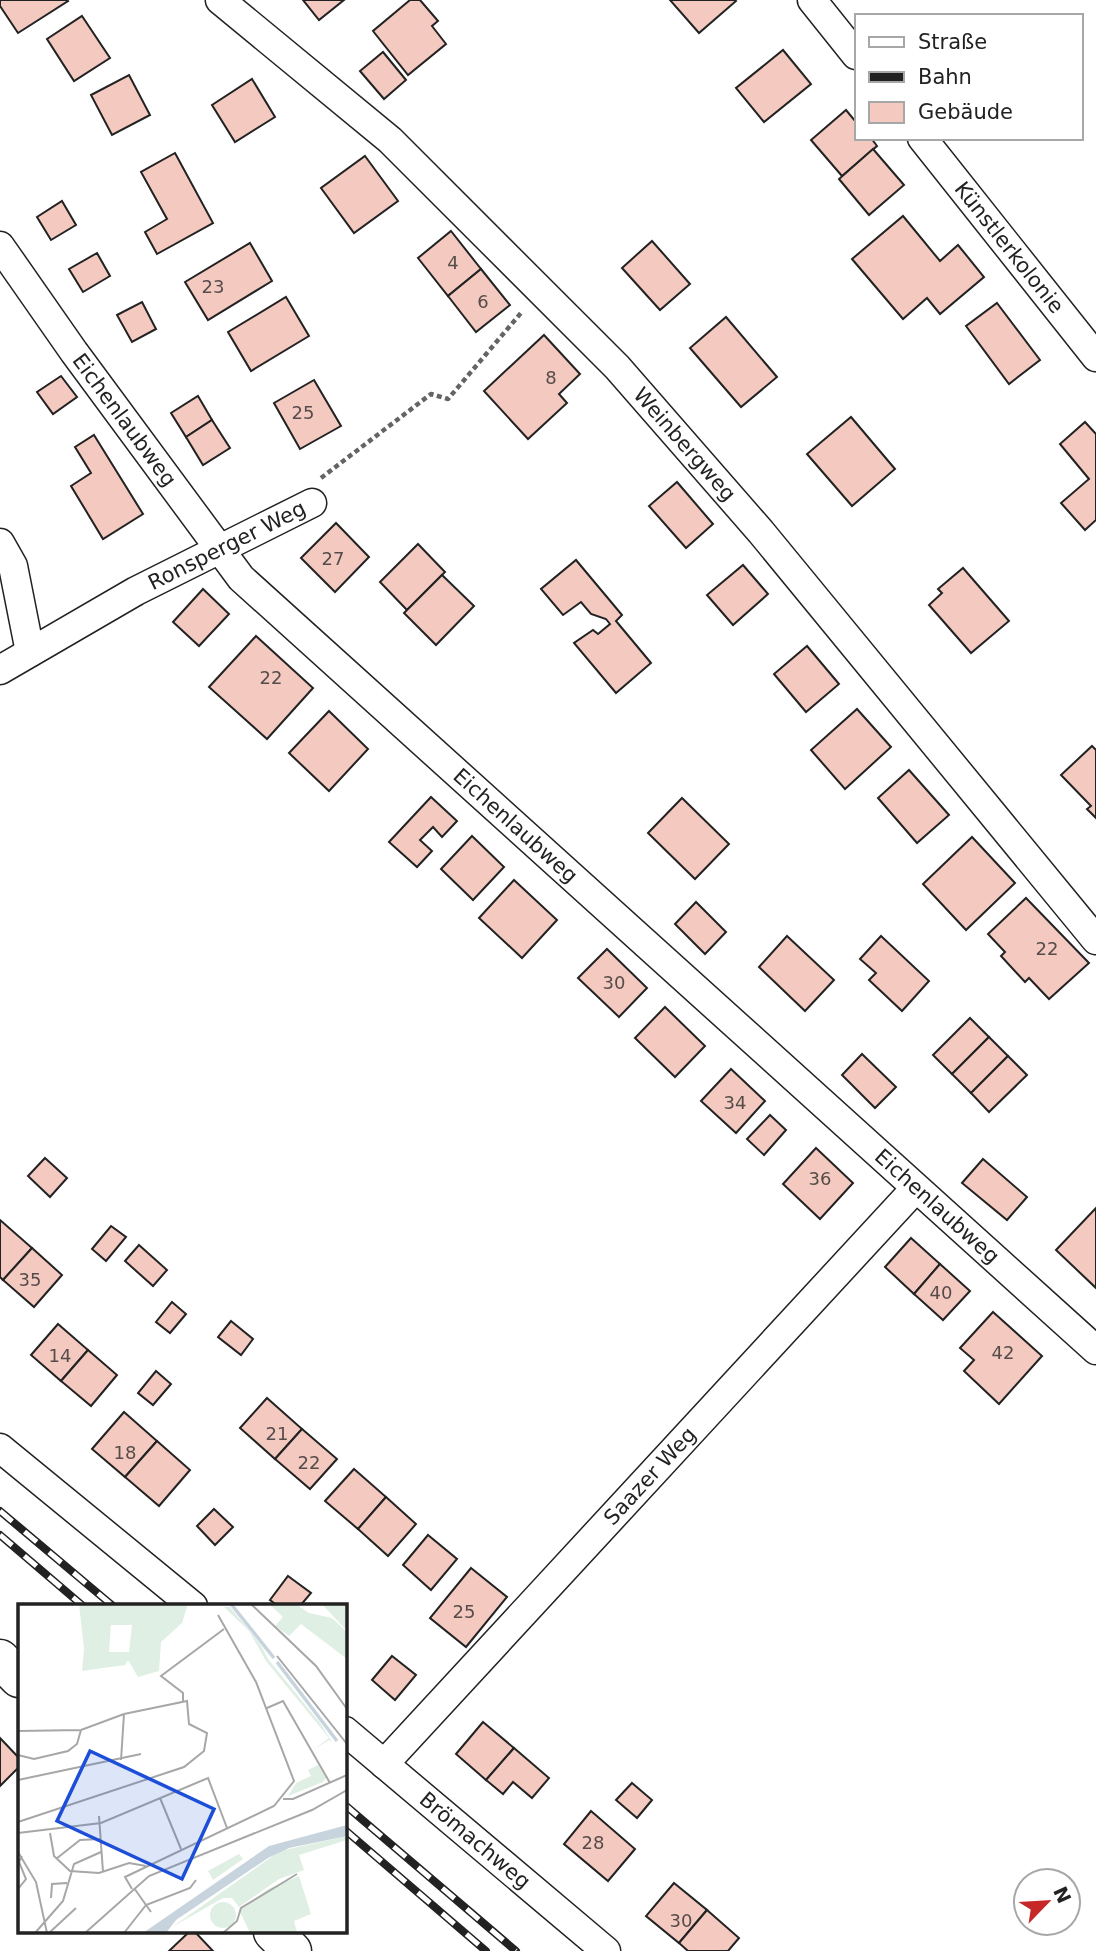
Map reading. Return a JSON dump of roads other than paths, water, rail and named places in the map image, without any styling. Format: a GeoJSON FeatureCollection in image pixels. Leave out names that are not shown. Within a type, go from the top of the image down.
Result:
{"type":"FeatureCollection","features":[{"type":"Feature","properties":{"kind":"street","name":"Weinbergweg"},"geometry":{"type":"LineString","coordinates":[[220,0],[390,140],[617,367],[761,533],[1096,940]]}},
{"type":"Feature","properties":{"kind":"street"},"geometry":{"type":"LineString","coordinates":[[812,0],[855,54]]}},
{"type":"Feature","properties":{"kind":"street","name":"Künstlerkolonie"},"geometry":{"type":"LineString","coordinates":[[924,140],[1096,357]]}},
{"type":"Feature","properties":{"kind":"street","name":"Eichenlaubweg"},"geometry":{"type":"LineString","coordinates":[[0,246],[74,352],[241,578],[1096,1350]]}},
{"type":"Feature","properties":{"kind":"street","name":"Ronsperger Weg"},"geometry":{"type":"LineString","coordinates":[[0,670],[135,591],[313,503]]}},
{"type":"Feature","properties":{"kind":"street"},"geometry":{"type":"LineString","coordinates":[[0,544],[13,566],[30,652]]}},
{"type":"Feature","properties":{"kind":"street","name":"Saazer Weg"},"geometry":{"type":"LineString","coordinates":[[384,1764],[915,1189]]}},
{"type":"Feature","properties":{"kind":"street"},"geometry":{"type":"LineString","coordinates":[[0,1448],[191,1604]]}},
{"type":"Feature","properties":{"kind":"street"},"geometry":{"type":"LineString","coordinates":[[0,1659],[18,1677]]}},
{"type":"Feature","properties":{"kind":"street","name":"Brömachweg"},"geometry":{"type":"LineString","coordinates":[[346,1732],[606,1951]]}},
{"type":"Feature","properties":{"kind":"street"},"geometry":{"type":"LineString","coordinates":[[275,1934],[292,1951]]}},
{"type":"Feature","properties":{"kind":"railway"},"geometry":{"type":"LineString","coordinates":[[0,1511],[111,1604]]}},
{"type":"Feature","properties":{"kind":"railway"},"geometry":{"type":"LineString","coordinates":[[0,1535],[81,1604]]}},
{"type":"Feature","properties":{"kind":"railway"},"geometry":{"type":"LineString","coordinates":[[346,1806],[516,1951]]}},
{"type":"Feature","properties":{"kind":"railway"},"geometry":{"type":"LineString","coordinates":[[346,1831],[486,1951]]}}]}
